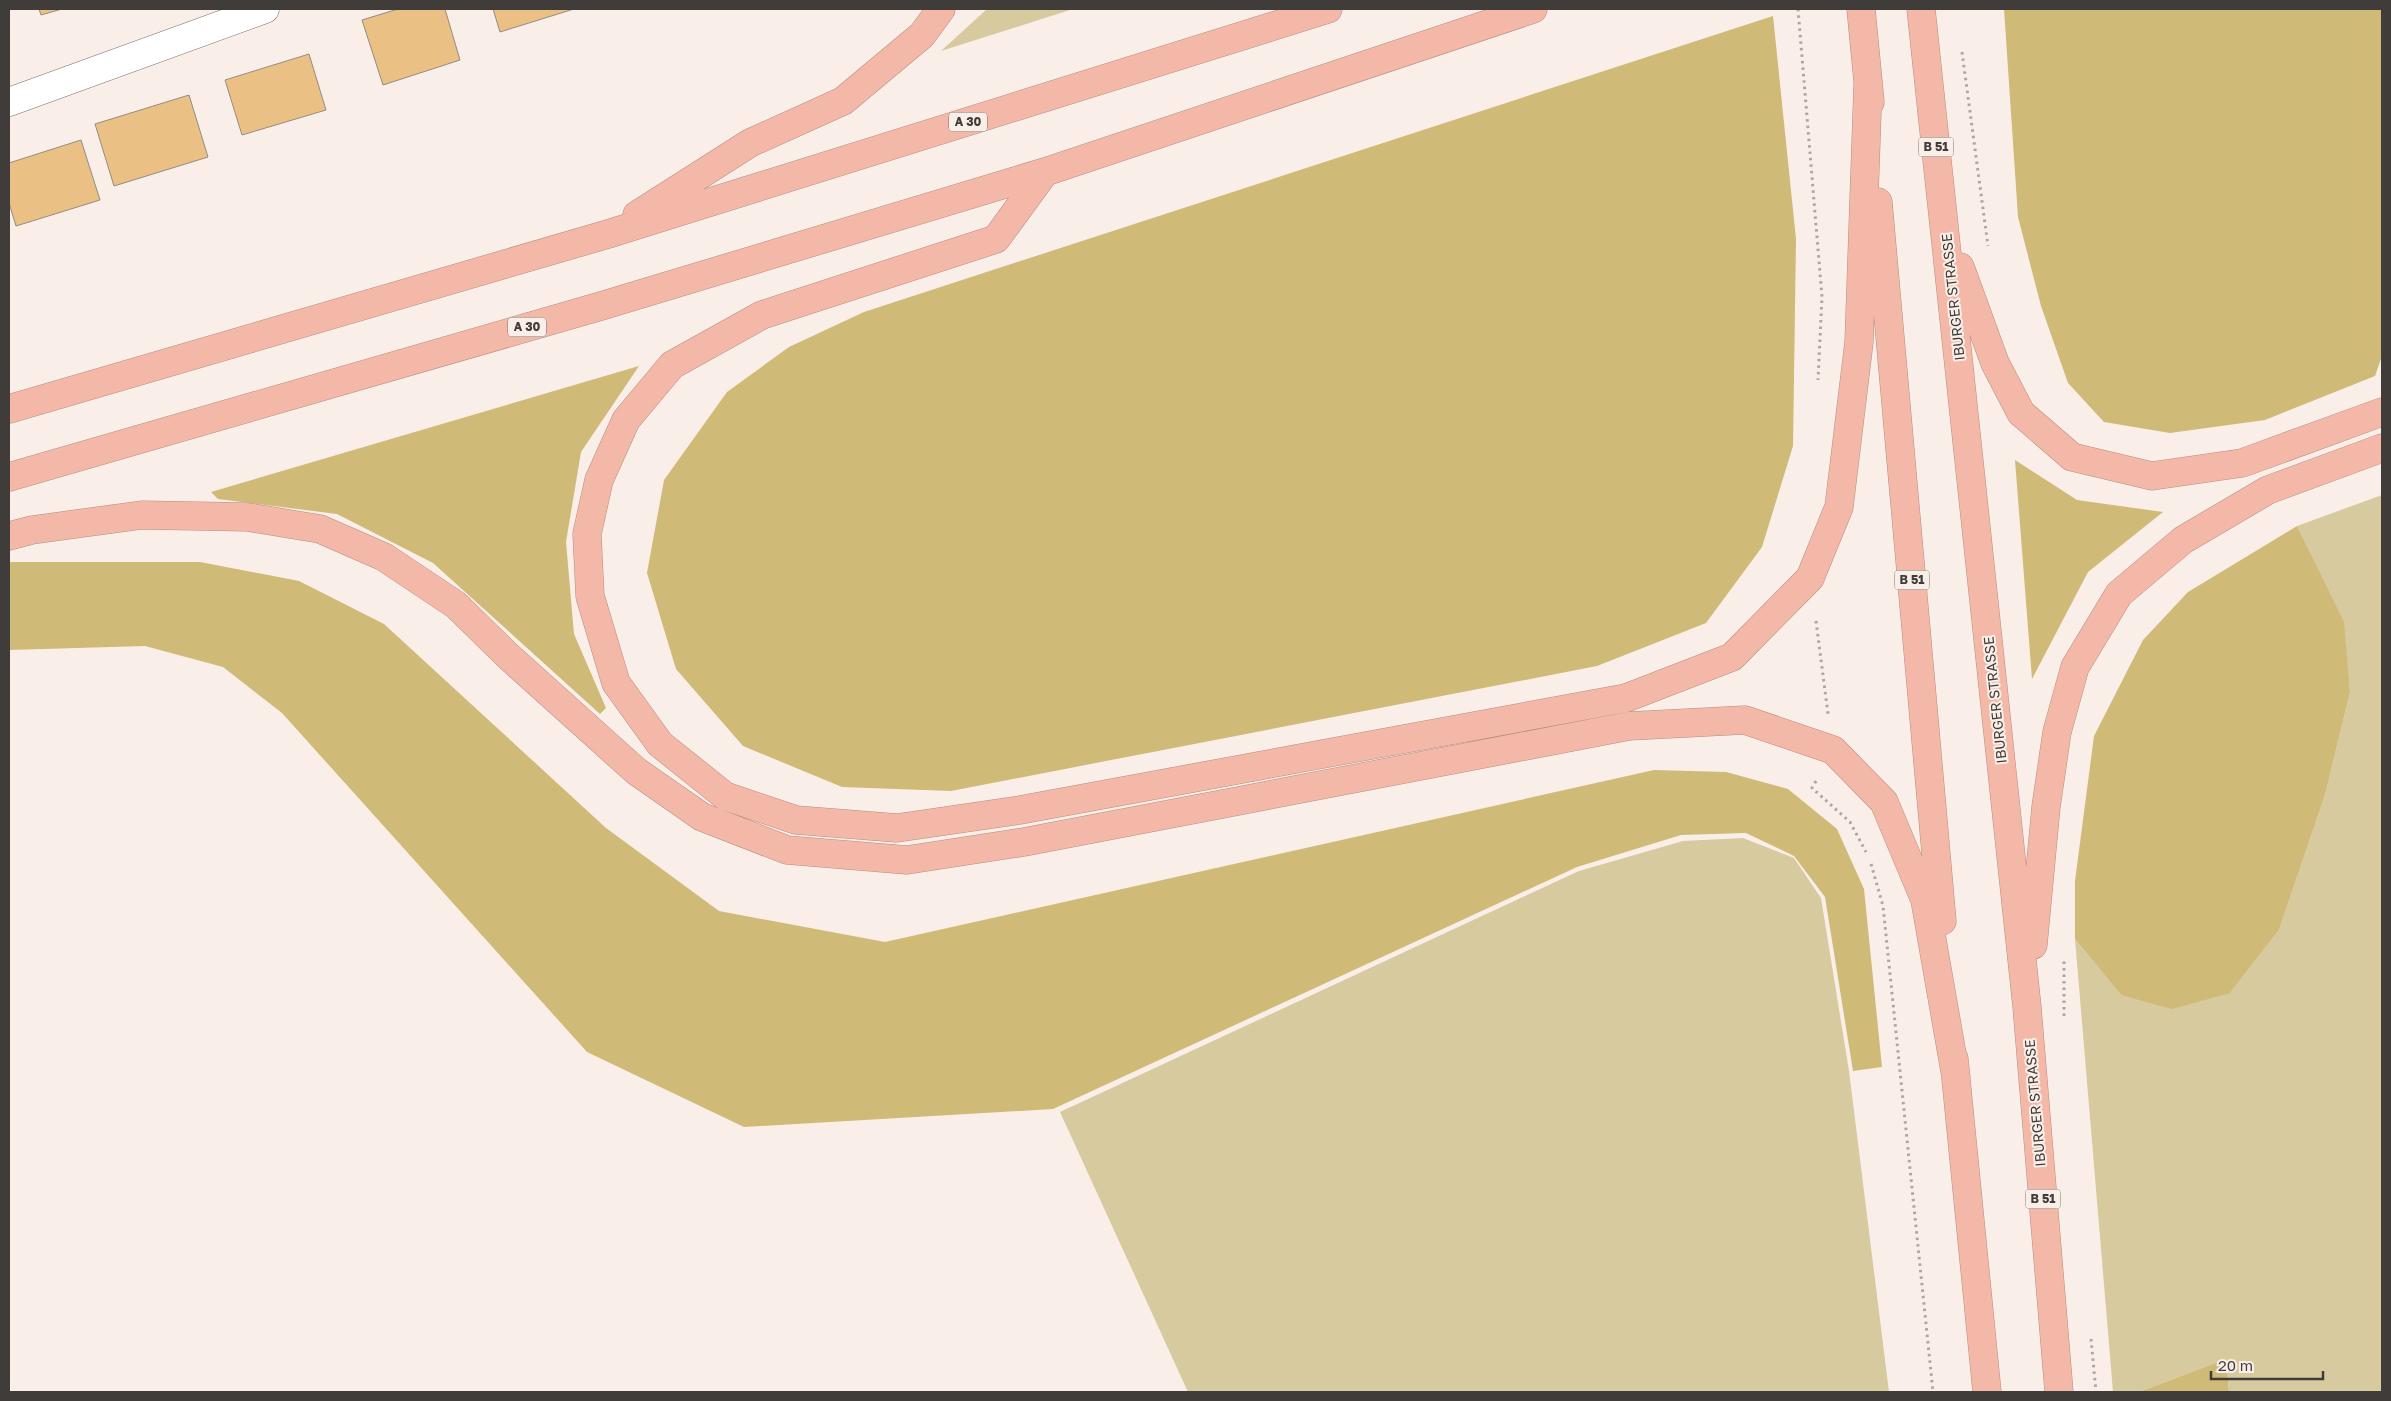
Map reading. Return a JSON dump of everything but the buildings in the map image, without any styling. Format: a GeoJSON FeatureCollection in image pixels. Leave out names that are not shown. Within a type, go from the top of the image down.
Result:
{"type":"FeatureCollection","features":[{"type":"Feature","properties":{"kind":"highway"},"geometry":{"type":"LineString","coordinates":[[608,234],[750,143],[843,101],[922,35],[941,9]]}},
{"type":"Feature","properties":{"kind":"highway","name":"A 30"},"geometry":{"type":"LineString","coordinates":[[9,410],[608,234],[1328,9]]}},
{"type":"Feature","properties":{"kind":"highway","name":"A 30"},"geometry":{"type":"LineString","coordinates":[[9,477],[600,306],[1044,172],[1533,9]]}},
{"type":"Feature","properties":{"kind":"highway","name":"B 51"},"geometry":{"type":"LineString","coordinates":[[1861,9],[1956,1077],[1987,1392]]}},
{"type":"Feature","properties":{"kind":"highway","name":"IBURGER STRASSE"},"geometry":{"type":"LineString","coordinates":[[1921,9],[2027,1007],[2059,1392]]}},
{"type":"Feature","properties":{"kind":"highway"},"geometry":{"type":"LineString","coordinates":[[1044,172],[996,239],[762,315],[672,366],[626,420],[599,480],[587,534],[590,596],[616,683],[660,744],[725,796],[796,820],[897,828],[1020,810],[1626,698],[1732,657],[1810,578],[1839,507],[1859,342],[1868,84]]}},
{"type":"Feature","properties":{"kind":"highway"},"geometry":{"type":"LineString","coordinates":[[1945,227],[1995,363],[2021,413],[2072,457],[2152,476],[2242,463],[2382,412]]}},
{"type":"Feature","properties":{"kind":"highway"},"geometry":{"type":"LineString","coordinates":[[2027,1007],[2046,806],[2057,732],[2076,667],[2119,594],[2183,540],[2268,490],[2382,448]]}},
{"type":"Feature","properties":{"kind":"highway"},"geometry":{"type":"LineString","coordinates":[[9,536],[32,530],[142,515],[247,517],[320,529],[384,556],[456,605],[507,655],[636,771],[702,816],[787,850],[907,860],[1024,842],[1629,726],[1745,720],[1833,750],[1884,802],[1925,900],[1956,1077]]}},
{"type":"Feature","properties":{"kind":"street"},"geometry":{"type":"LineString","coordinates":[[9,102],[265,9]]}},
{"type":"Feature","properties":{"kind":"path"},"geometry":{"type":"LineString","coordinates":[[1798,9],[1806,98]]}},
{"type":"Feature","properties":{"kind":"shaded area"},"geometry":{"type":"Polygon","coordinates":[[[987,9],[1073,9],[941,51],[987,9]]]}},
{"type":"Feature","properties":{"kind":"shaded area"},"geometry":{"type":"Polygon","coordinates":[[[2004,9],[2382,9],[2382,356],[2375,376],[2265,420],[2170,433],[2104,422],[2068,383],[2041,306],[2018,217],[2004,9]]]}},
{"type":"Feature","properties":{"kind":"shaded area"},"geometry":{"type":"Polygon","coordinates":[[[1773,16],[1796,239],[1793,446],[1762,547],[1706,623],[1597,666],[951,791],[842,787],[743,746],[676,669],[647,573],[664,480],[727,392],[789,347],[864,312],[1773,16]]]}},
{"type":"Feature","properties":{"kind":"shaded area"},"geometry":{"type":"Polygon","coordinates":[[[639,366],[581,452],[566,542],[574,634],[606,708],[600,714],[433,563],[337,514],[218,499],[211,492],[639,366]]]}},
{"type":"Feature","properties":{"kind":"shaded area"},"geometry":{"type":"Polygon","coordinates":[[[2015,460],[2077,500],[2163,512],[2088,572],[2032,679],[2015,460]]]}},
{"type":"Feature","properties":{"kind":"shaded area"},"geometry":{"type":"Polygon","coordinates":[[[2382,495],[2382,1392],[2229,1392],[2226,1359],[2139,1392],[2113,1392],[2075,939],[2121,995],[2230,993],[2279,930],[2325,795],[2350,692],[2343,622],[2297,526],[2382,495]]]}},
{"type":"Feature","properties":{"kind":"shaded area"},"geometry":{"type":"Polygon","coordinates":[[[2297,526],[2344,622],[2350,692],[2325,795],[2279,930],[2230,993],[2172,1009],[2121,995],[2075,939],[2075,881],[2094,736],[2143,640],[2188,592],[2297,526]]]}},
{"type":"Feature","properties":{"kind":"shaded area"},"geometry":{"type":"Polygon","coordinates":[[[9,562],[200,562],[299,581],[384,624],[606,828],[719,911],[885,942],[1654,770],[1726,772],[1788,789],[1837,829],[1864,889],[1882,1067],[1853,1071],[1825,897],[1794,856],[1746,833],[1681,835],[1577,867],[1053,1109],[744,1127],[587,1052],[282,713],[223,667],[145,646],[9,650],[9,562]]]}},
{"type":"Feature","properties":{"kind":"shaded area"},"geometry":{"type":"Polygon","coordinates":[[[1743,838],[1794,858],[1821,898],[1849,1071],[1889,1392],[1188,1392],[1060,1112],[1579,871],[1683,841],[1743,838]]]}},
{"type":"Feature","properties":{"kind":"shaded area"},"geometry":{"type":"Polygon","coordinates":[[[2226,1359],[2229,1392],[2139,1392],[2226,1359]]]}}]}
